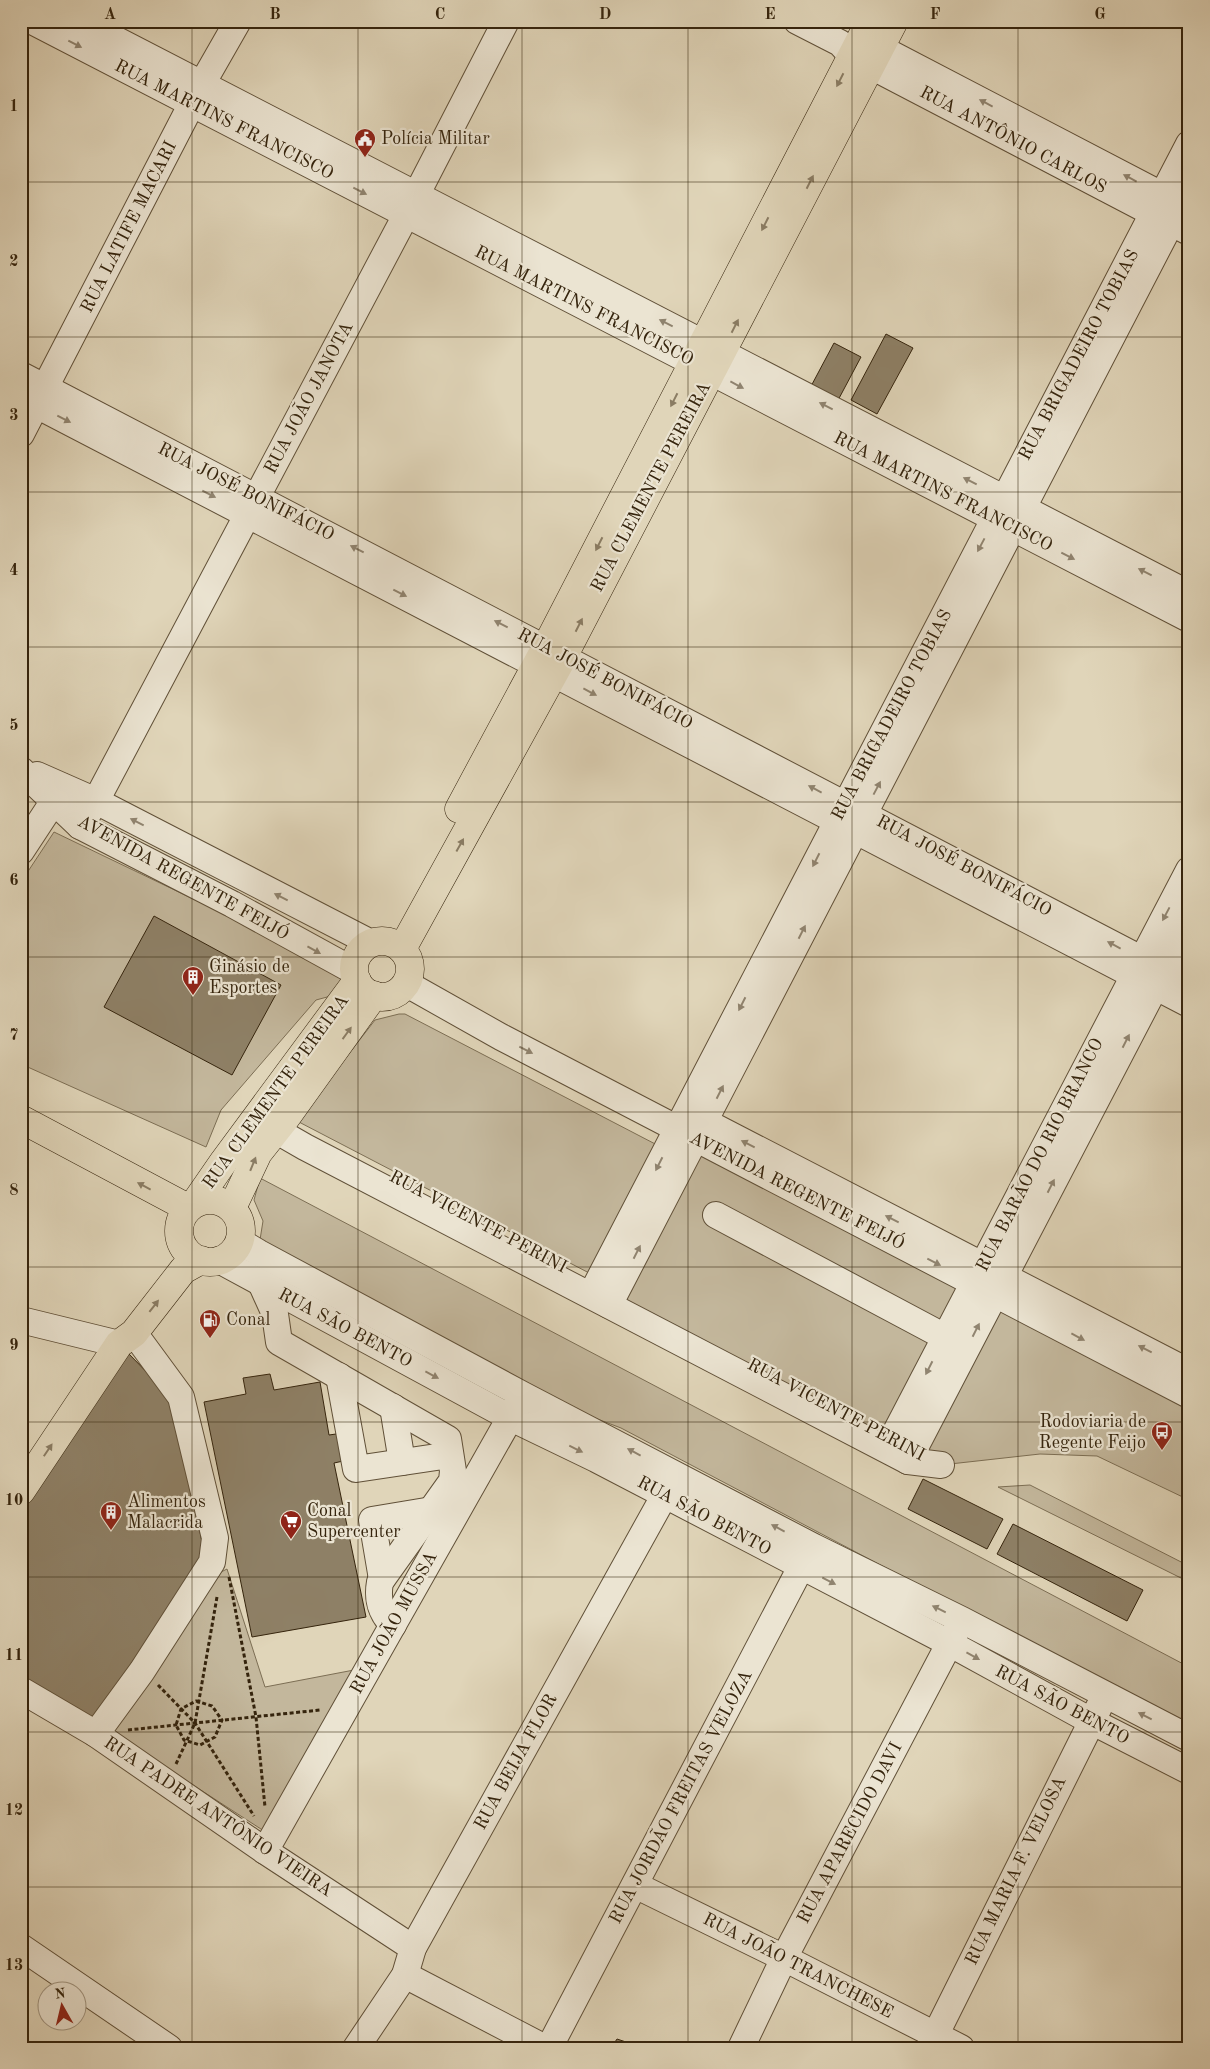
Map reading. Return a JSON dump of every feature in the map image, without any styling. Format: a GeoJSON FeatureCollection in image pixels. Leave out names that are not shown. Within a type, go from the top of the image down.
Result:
{"type":"FeatureCollection","features":[{"type":"Feature","properties":{"kind":"main road","name":"RUA CLEMENTE PEREIRA"},"geometry":{"type":"LineString","coordinates":[[192,1205],[270,1119],[362,982],[357,958],[365,947],[396,957],[708,357],[862,45],[894,21]]}},
{"type":"Feature","properties":{"kind":"main road"},"geometry":{"type":"LineString","coordinates":[[362,982],[383,997],[400,991],[396,957]]}},
{"type":"Feature","properties":{"kind":"main road"},"geometry":{"type":"LineString","coordinates":[[21,1119],[192,1205]]}},
{"type":"Feature","properties":{"kind":"main road","name":"RUA CLEMENTE PEREIRA"},"geometry":{"type":"LineString","coordinates":[[232,1208],[258,1153],[270,1119]]}},
{"type":"Feature","properties":{"kind":"main road"},"geometry":{"type":"LineString","coordinates":[[21,1491],[126,1338],[183,1270],[210,1260],[228,1256],[239,1241],[240,1224],[232,1208],[215,1200],[205,1200],[192,1205],[182,1217],[179,1236],[187,1253],[210,1260]]}},
{"type":"Feature","properties":{"kind":"street","name":"RUA MARTINS FRANCISCO"},"geometry":{"type":"LineString","coordinates":[[32,21],[198,94],[1008,513],[1189,594]]}},
{"type":"Feature","properties":{"kind":"street","name":"RUA MARTINS FRANCISCO"},"geometry":{"type":"LineString","coordinates":[[80,21],[198,94]]}},
{"type":"Feature","properties":{"kind":"street","name":"RUA LATIFE MACARI"},"geometry":{"type":"LineString","coordinates":[[21,434],[35,396],[238,21]]}},
{"type":"Feature","properties":{"kind":"street","name":"RUA JOÃO JANOTA"},"geometry":{"type":"LineString","coordinates":[[80,826],[96,801],[411,205],[506,21]]}},
{"type":"Feature","properties":{"kind":"street","name":"RUA ANTÔNIO CARLOS"},"geometry":{"type":"LineString","coordinates":[[797,21],[862,45],[1176,209]]}},
{"type":"Feature","properties":{"kind":"street","name":"RUA BRIGADEIRO TOBIAS"},"geometry":{"type":"LineString","coordinates":[[603,1295],[1008,513],[1176,209],[1189,144]]}},
{"type":"Feature","properties":{"kind":"street","name":"RUA JOSÉ BONIFÁCIO"},"geometry":{"type":"LineString","coordinates":[[21,375],[35,396],[550,660],[1148,973],[1189,1004]]}},
{"type":"Feature","properties":{"kind":"street","name":"RUA MARTINS FRANCISCO"},"geometry":{"type":"LineString","coordinates":[[1008,513],[1189,619]]}},
{"type":"Feature","properties":{"kind":"street","name":"AVENIDA REGENTE FEIJÓ"},"geometry":{"type":"LineString","coordinates":[[21,769],[59,794],[96,801],[396,957],[506,1029],[1185,1381]]}},
{"type":"Feature","properties":{"kind":"street","name":"AVENIDA REGENTE FEIJÓ"},"geometry":{"type":"LineString","coordinates":[[59,794],[80,826],[232,904],[362,982]]}},
{"type":"Feature","properties":{"kind":"street"},"geometry":{"type":"LineString","coordinates":[[21,851],[59,794]]}},
{"type":"Feature","properties":{"kind":"street","name":"RUA BARÃO DO RIO BRANCO"},"geometry":{"type":"LineString","coordinates":[[900,1450],[1148,973],[1189,870]]}},
{"type":"Feature","properties":{"kind":"street"},"geometry":{"type":"LineString","coordinates":[[232,904],[245,878]]}},
{"type":"Feature","properties":{"kind":"street","name":"RUA BARÃO DO RIO BRANCO"},"geometry":{"type":"LineString","coordinates":[[1148,973],[1189,922]]}},
{"type":"Feature","properties":{"kind":"street","name":"RUA JOSÉ BONIFÁCIO"},"geometry":{"type":"LineString","coordinates":[[1148,973],[1189,984]]}},
{"type":"Feature","properties":{"kind":"street","name":"RUA VICENTE PERINI"},"geometry":{"type":"LineString","coordinates":[[270,1119],[900,1450]]}},
{"type":"Feature","properties":{"kind":"street"},"geometry":{"type":"LineString","coordinates":[[716,1215],[945,1337]]}},
{"type":"Feature","properties":{"kind":"street","name":"RUA SÃO BENTO"},"geometry":{"type":"LineString","coordinates":[[239,1241],[523,1395],[670,1485],[807,1557],[949,1643],[1091,1721],[1188,1769]]}},
{"type":"Feature","properties":{"kind":"street","name":"RUA SÃO BENTO"},"geometry":{"type":"LineString","coordinates":[[210,1260],[261,1283],[509,1417],[596,1459],[670,1485]]}},
{"type":"Feature","properties":{"kind":"street","name":"RUA BARÃO DO RIO BRANCO"},"geometry":{"type":"LineString","coordinates":[[900,1450],[945,1337],[989,1279]]}},
{"type":"Feature","properties":{"kind":"street"},"geometry":{"type":"LineString","coordinates":[[261,1283],[275,1314],[279,1342],[448,1439],[452,1481],[382,1579],[378,1592],[384,1616],[393,1625]]}},
{"type":"Feature","properties":{"kind":"street"},"geometry":{"type":"LineString","coordinates":[[21,1320],[126,1338],[181,1397],[215,1538],[212,1562],[142,1671],[96,1734]]}},
{"type":"Feature","properties":{"kind":"street"},"geometry":{"type":"LineString","coordinates":[[339,1376],[356,1469],[450,1455]]}},
{"type":"Feature","properties":{"kind":"street","name":"RUA JOÃO MUSSA"},"geometry":{"type":"LineString","coordinates":[[265,1851],[523,1395]]}},
{"type":"Feature","properties":{"kind":"street"},"geometry":{"type":"LineString","coordinates":[[393,1407],[402,1462]]}},
{"type":"Feature","properties":{"kind":"street","name":"RUA BEIJA FLOR"},"geometry":{"type":"LineString","coordinates":[[356,2048],[405,1975],[413,1948],[670,1485]]}},
{"type":"Feature","properties":{"kind":"street"},"geometry":{"type":"LineString","coordinates":[[382,1579],[372,1520],[432,1510]]}},
{"type":"Feature","properties":{"kind":"street","name":"RUA SÃO BENTO"},"geometry":{"type":"LineString","coordinates":[[807,1557],[962,1620],[1189,1738]]}},
{"type":"Feature","properties":{"kind":"street","name":"RUA JORDÃO FREITAS VELOZA"},"geometry":{"type":"LineString","coordinates":[[549,2048],[807,1557]]}},
{"type":"Feature","properties":{"kind":"street","name":"RUA APARECIDO DAVI"},"geometry":{"type":"LineString","coordinates":[[741,2048],[784,1958],[962,1620]]}},
{"type":"Feature","properties":{"kind":"street","name":"RUA PADRE ANTÔNIO VIEIRA"},"geometry":{"type":"LineString","coordinates":[[21,1690],[96,1734],[265,1851],[413,1948]]}},
{"type":"Feature","properties":{"kind":"street","name":"RUA MARIA F. VELOSA"},"geometry":{"type":"LineString","coordinates":[[932,2041],[1091,1721],[1106,1696]]}},
{"type":"Feature","properties":{"kind":"street","name":"RUA JOÃO TRANCHESE"},"geometry":{"type":"LineString","coordinates":[[635,1885],[784,1958],[932,2041],[961,2048]]}},
{"type":"Feature","properties":{"kind":"street"},"geometry":{"type":"LineString","coordinates":[[21,1947],[169,2048]]}},
{"type":"Feature","properties":{"kind":"street"},"geometry":{"type":"LineString","coordinates":[[405,1975],[545,2048]]}},
{"type":"Feature","properties":{"kind":"path"},"geometry":{"type":"LineString","coordinates":[[227,1569],[256,1717],[265,1809]]}},
{"type":"Feature","properties":{"kind":"path"},"geometry":{"type":"LineString","coordinates":[[167,1783],[196,1723],[218,1591]]}},
{"type":"Feature","properties":{"kind":"path"},"geometry":{"type":"LineString","coordinates":[[142,1671],[196,1723],[264,1831],[265,1851]]}},
{"type":"Feature","properties":{"kind":"path"},"geometry":{"type":"LineString","coordinates":[[196,1701],[212,1706],[222,1720],[215,1736],[200,1745],[184,1740],[176,1725],[181,1709],[196,1701]]}},
{"type":"Feature","properties":{"kind":"path"},"geometry":{"type":"LineString","coordinates":[[96,1734],[332,1709],[342,1714]]}},
{"type":"Feature","properties":{"kind":"shaded area"},"geometry":{"type":"Polygon","coordinates":[[[54,832],[343,971],[342,993],[316,1000],[221,1110],[206,1147],[21,1064],[21,882],[54,832]]]}},
{"type":"Feature","properties":{"kind":"shaded area"},"geometry":{"type":"Polygon","coordinates":[[[405,1014],[661,1147],[593,1275],[297,1121],[375,1020],[405,1014]]]}},
{"type":"Feature","properties":{"kind":"shaded area"},"geometry":{"type":"Polygon","coordinates":[[[696,1138],[974,1283],[892,1440],[615,1295],[696,1138]]]}},
{"type":"Feature","properties":{"kind":"shaded area"},"geometry":{"type":"Polygon","coordinates":[[[260,1178],[1189,1667],[1189,1728],[621,1428],[453,1364],[259,1246],[263,1221],[254,1200],[260,1178]]]}},
{"type":"Feature","properties":{"kind":"shaded area"},"geometry":{"type":"Polygon","coordinates":[[[995,1294],[1189,1400],[1189,1500],[1097,1456],[1040,1454],[941,1465],[914,1451],[995,1294]]]}},
{"type":"Feature","properties":{"kind":"shaded area"},"geometry":{"type":"Polygon","coordinates":[[[1030,1485],[1189,1566],[1189,1582],[998,1487],[1030,1485]]]}},
{"type":"Feature","properties":{"kind":"shaded area"},"geometry":{"type":"Polygon","coordinates":[[[227,1569],[265,1687],[354,1670],[264,1831],[111,1732],[221,1572],[227,1569]]]}},
{"type":"Feature","properties":{"kind":"building"},"geometry":{"type":"Polygon","coordinates":[[[886,334],[913,348],[877,414],[851,400],[886,334]]]}},
{"type":"Feature","properties":{"kind":"building"},"geometry":{"type":"Polygon","coordinates":[[[834,343],[861,357],[836,404],[809,390],[834,343]]]}},
{"type":"Feature","properties":{"kind":"building","name":"Ginásio de Esportes"},"geometry":{"type":"Polygon","coordinates":[[[154,916],[281,985],[232,1075],[104,1007],[154,916]]]}},
{"type":"Feature","properties":{"kind":"building","name":"Alimentos Malacrida"},"geometry":{"type":"Polygon","coordinates":[[[127,1352],[174,1400],[204,1552],[95,1733],[21,1685],[21,1510],[127,1352]]]}},
{"type":"Feature","properties":{"kind":"building","name":"Conal Supercenter"},"geometry":{"type":"Polygon","coordinates":[[[270,1374],[274,1390],[320,1382],[329,1435],[343,1433],[348,1460],[334,1463],[366,1617],[252,1637],[204,1402],[246,1394],[243,1378],[270,1374]]]}},
{"type":"Feature","properties":{"kind":"building"},"geometry":{"type":"Polygon","coordinates":[[[923,1479],[1003,1519],[987,1549],[908,1509],[923,1479]]]}},
{"type":"Feature","properties":{"kind":"building"},"geometry":{"type":"Polygon","coordinates":[[[1013,1524],[1143,1590],[1127,1621],[997,1554],[1013,1524]]]}},
{"type":"Feature","properties":{"kind":"building"},"geometry":{"type":"Polygon","coordinates":[[[617,2039],[632,2044],[630,2048],[611,2048],[617,2039]]]}},
{"type":"Feature","properties":{"kind":"place","name":"Polícia Militar"},"geometry":{"type":"Point","coordinates":[365,158]}},
{"type":"Feature","properties":{"kind":"place","name":"Ginásio de Esportes"},"geometry":{"type":"Point","coordinates":[193,996]}},
{"type":"Feature","properties":{"kind":"place","name":"Conal"},"geometry":{"type":"Point","coordinates":[210,1339]}},
{"type":"Feature","properties":{"kind":"place","name":"Rodoviaria de Regente Feijo"},"geometry":{"type":"Point","coordinates":[1162,1451]}},
{"type":"Feature","properties":{"kind":"place","name":"Alimentos Malacrida"},"geometry":{"type":"Point","coordinates":[111,1531]}},
{"type":"Feature","properties":{"kind":"place","name":"Conal Supercenter"},"geometry":{"type":"Point","coordinates":[291,1540]}}]}
